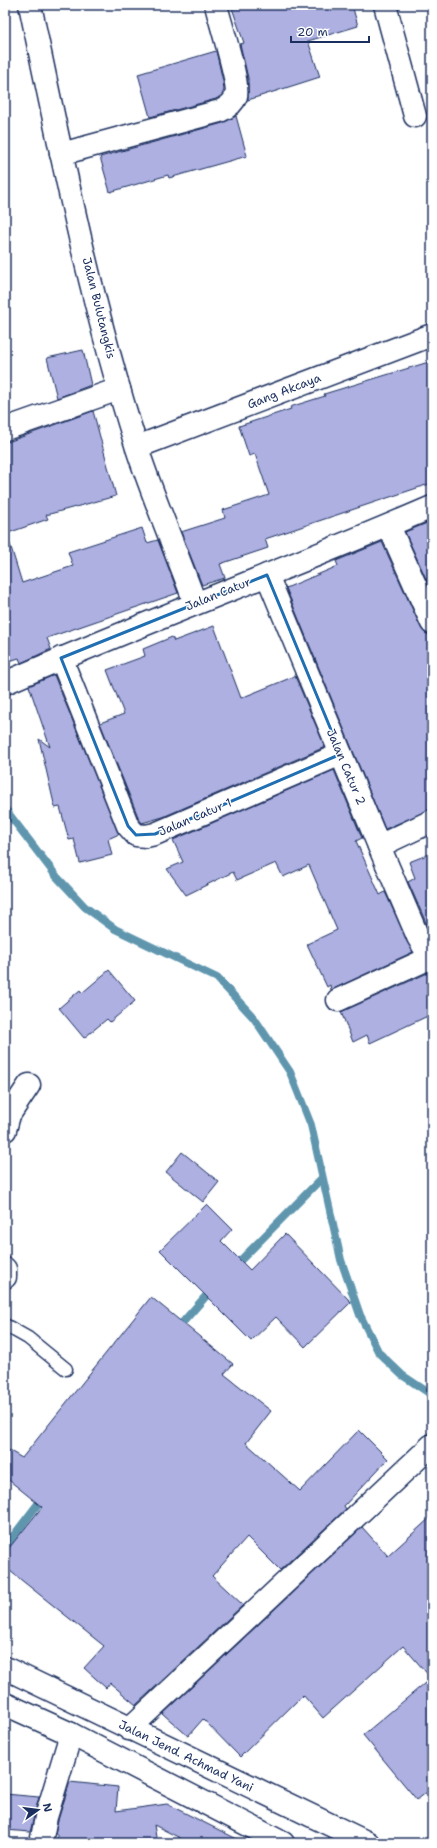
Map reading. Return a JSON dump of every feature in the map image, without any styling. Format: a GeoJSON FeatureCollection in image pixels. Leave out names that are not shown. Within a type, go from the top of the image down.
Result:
{"type":"FeatureCollection","features":[{"type":"Feature","properties":{"kind":"street","name":"Jalan Bulutangkis"},"geometry":{"type":"LineString","coordinates":[[30,5],[74,213],[120,389],[137,447],[195,603]]}},
{"type":"Feature","properties":{"kind":"street"},"geometry":{"type":"LineString","coordinates":[[61,154],[220,111],[230,106],[236,96],[236,82],[216,5]]}},
{"type":"Feature","properties":{"kind":"street"},"geometry":{"type":"LineString","coordinates":[[389,6],[415,116]]}},
{"type":"Feature","properties":{"kind":"street","name":"Gang Akcaya"},"geometry":{"type":"LineString","coordinates":[[137,447],[432,335]]}},
{"type":"Feature","properties":{"kind":"street"},"geometry":{"type":"LineString","coordinates":[[5,429],[120,389]]}},
{"type":"Feature","properties":{"kind":"street","name":"Jalan Catur"},"geometry":{"type":"LineString","coordinates":[[5,683],[61,658],[389,526],[432,507]]}},
{"type":"Feature","properties":{"kind":"street"},"geometry":{"type":"LineString","coordinates":[[389,526],[432,623]]}},
{"type":"Feature","properties":{"kind":"street","name":"Jalan Catur 2"},"geometry":{"type":"LineString","coordinates":[[267,575],[340,754],[418,937],[431,957]]}},
{"type":"Feature","properties":{"kind":"street","name":"Jalan Catur 1"},"geometry":{"type":"LineString","coordinates":[[61,658],[128,826],[136,835],[146,836],[155,834],[340,754]]}},
{"type":"Feature","properties":{"kind":"street"},"geometry":{"type":"LineString","coordinates":[[379,846],[432,821]]}},
{"type":"Feature","properties":{"kind":"street"},"geometry":{"type":"LineString","coordinates":[[338,1000],[431,957]]}},
{"type":"Feature","properties":{"kind":"street"},"geometry":{"type":"LineString","coordinates":[[5,1130],[9,1116],[29,1085]]}},
{"type":"Feature","properties":{"kind":"street"},"geometry":{"type":"LineString","coordinates":[[5,1270],[5,1277]]}},
{"type":"Feature","properties":{"kind":"street"},"geometry":{"type":"LineString","coordinates":[[129,1729],[432,1445]]}},
{"type":"Feature","properties":{"kind":"street","name":"Jalan Jend. Achmad Yani"},"geometry":{"type":"LineString","coordinates":[[5,1668],[368,1843]]}},
{"type":"Feature","properties":{"kind":"street"},"geometry":{"type":"LineString","coordinates":[[5,1704],[71,1734],[283,1843]]}},
{"type":"Feature","properties":{"kind":"street"},"geometry":{"type":"LineString","coordinates":[[41,1843],[46,1817],[71,1734]]}},
{"type":"Feature","properties":{"kind":"lane"},"geometry":{"type":"LineString","coordinates":[[5,1325],[28,1338],[66,1369]]}},
{"type":"Feature","properties":{"kind":"highlighted area"},"geometry":{"type":"Polygon","coordinates":[[[267,575],[341,754],[155,834],[136,835],[128,826],[61,658],[267,575]]]}},
{"type":"Feature","properties":{"kind":"building"},"geometry":{"type":"Polygon","coordinates":[[[231,5],[352,5],[358,26],[308,41],[320,77],[248,100],[248,78],[240,44],[244,43],[231,5]]]}},
{"type":"Feature","properties":{"kind":"building"},"geometry":{"type":"Polygon","coordinates":[[[216,51],[223,81],[224,90],[222,95],[216,99],[150,117],[138,74],[216,51]]]}},
{"type":"Feature","properties":{"kind":"building"},"geometry":{"type":"Polygon","coordinates":[[[236,116],[247,156],[169,178],[168,175],[110,192],[100,157],[223,123],[236,116]]]}},
{"type":"Feature","properties":{"kind":"building"},"geometry":{"type":"Polygon","coordinates":[[[83,350],[91,385],[57,398],[47,358],[83,350]]]}},
{"type":"Feature","properties":{"kind":"building"},"geometry":{"type":"Polygon","coordinates":[[[432,361],[432,483],[265,539],[268,548],[220,564],[225,578],[202,585],[181,532],[225,518],[223,510],[269,495],[255,454],[249,456],[239,426],[291,409],[290,407],[325,396],[324,394],[432,361]]]}},
{"type":"Feature","properties":{"kind":"building"},"geometry":{"type":"Polygon","coordinates":[[[93,411],[116,496],[46,515],[48,519],[5,534],[5,443],[93,411]]]}},
{"type":"Feature","properties":{"kind":"building"},"geometry":{"type":"Polygon","coordinates":[[[432,521],[432,592],[405,532],[432,521]]]}},
{"type":"Feature","properties":{"kind":"building"},"geometry":{"type":"Polygon","coordinates":[[[142,528],[147,543],[158,540],[178,593],[47,638],[51,649],[21,663],[19,658],[9,661],[5,649],[5,545],[10,544],[22,583],[73,566],[68,552],[142,528]]]}},
{"type":"Feature","properties":{"kind":"building"},"geometry":{"type":"Polygon","coordinates":[[[382,542],[421,628],[425,633],[432,635],[432,809],[385,829],[286,588],[338,566],[336,561],[382,542]]]}},
{"type":"Feature","properties":{"kind":"building"},"geometry":{"type":"Polygon","coordinates":[[[214,626],[241,698],[295,676],[325,747],[163,817],[142,823],[139,819],[100,723],[124,714],[107,670],[145,656],[143,649],[172,637],[174,641],[214,626]]]}},
{"type":"Feature","properties":{"kind":"building"},"geometry":{"type":"Polygon","coordinates":[[[54,675],[119,834],[108,839],[112,855],[80,863],[74,839],[69,840],[60,807],[55,808],[39,739],[50,747],[29,686],[54,675]]]}},
{"type":"Feature","properties":{"kind":"building"},"geometry":{"type":"Polygon","coordinates":[[[334,770],[362,838],[356,841],[380,895],[385,892],[413,952],[331,990],[330,985],[327,987],[307,944],[337,930],[309,865],[283,877],[276,863],[237,880],[233,872],[186,895],[167,869],[183,862],[173,840],[334,770]]]}},
{"type":"Feature","properties":{"kind":"building"},"geometry":{"type":"Polygon","coordinates":[[[432,853],[432,936],[408,882],[415,878],[409,862],[432,853]]]}},
{"type":"Feature","properties":{"kind":"building"},"geometry":{"type":"Polygon","coordinates":[[[109,970],[135,1001],[110,1022],[107,1019],[84,1038],[59,1008],[80,990],[82,993],[109,970]]]}},
{"type":"Feature","properties":{"kind":"building"},"geometry":{"type":"Polygon","coordinates":[[[432,971],[432,1014],[370,1043],[367,1035],[353,1042],[341,1012],[432,971]]]}},
{"type":"Feature","properties":{"kind":"building"},"geometry":{"type":"Polygon","coordinates":[[[182,1152],[219,1182],[203,1202],[166,1172],[182,1152]]]}},
{"type":"Feature","properties":{"kind":"building"},"geometry":{"type":"Polygon","coordinates":[[[207,1204],[232,1229],[221,1241],[250,1270],[285,1234],[351,1302],[305,1347],[276,1317],[251,1341],[160,1250],[207,1204]]]}},
{"type":"Feature","properties":{"kind":"building"},"geometry":{"type":"Polygon","coordinates":[[[151,1297],[233,1364],[224,1374],[271,1411],[246,1443],[300,1491],[359,1430],[388,1459],[344,1506],[346,1509],[280,1570],[247,1537],[212,1576],[243,1605],[136,1705],[110,1683],[106,1688],[84,1668],[104,1646],[5,1567],[5,1553],[42,1507],[5,1477],[5,1448],[22,1458],[151,1297]]]}},
{"type":"Feature","properties":{"kind":"building"},"geometry":{"type":"Polygon","coordinates":[[[432,1516],[432,1788],[417,1800],[363,1735],[431,1678],[403,1646],[323,1718],[303,1695],[240,1757],[203,1719],[188,1736],[163,1714],[362,1527],[388,1556],[432,1516]]]}},
{"type":"Feature","properties":{"kind":"building"},"geometry":{"type":"Polygon","coordinates":[[[70,1782],[118,1787],[116,1811],[167,1804],[245,1843],[190,1843],[154,1825],[157,1843],[57,1843],[57,1834],[55,1834],[70,1782]]]}},
{"type":"Feature","properties":{"kind":"building"},"geometry":{"type":"Polygon","coordinates":[[[5,1794],[39,1797],[30,1832],[5,1830],[5,1794]]]}},
{"type":"Feature","properties":{"kind":"waterway"},"geometry":{"type":"LineString","coordinates":[[5,809],[57,877],[85,907],[115,929],[217,978],[254,1018],[290,1072],[311,1125],[341,1260],[360,1315],[379,1353],[402,1375],[432,1395]]}},
{"type":"Feature","properties":{"kind":"waterway"},"geometry":{"type":"LineString","coordinates":[[233,1268],[322,1178]]}},
{"type":"Feature","properties":{"kind":"waterway"},"geometry":{"type":"LineString","coordinates":[[176,1330],[213,1288]]}},
{"type":"Feature","properties":{"kind":"waterway"},"geometry":{"type":"LineString","coordinates":[[5,1547],[44,1496]]}}]}
